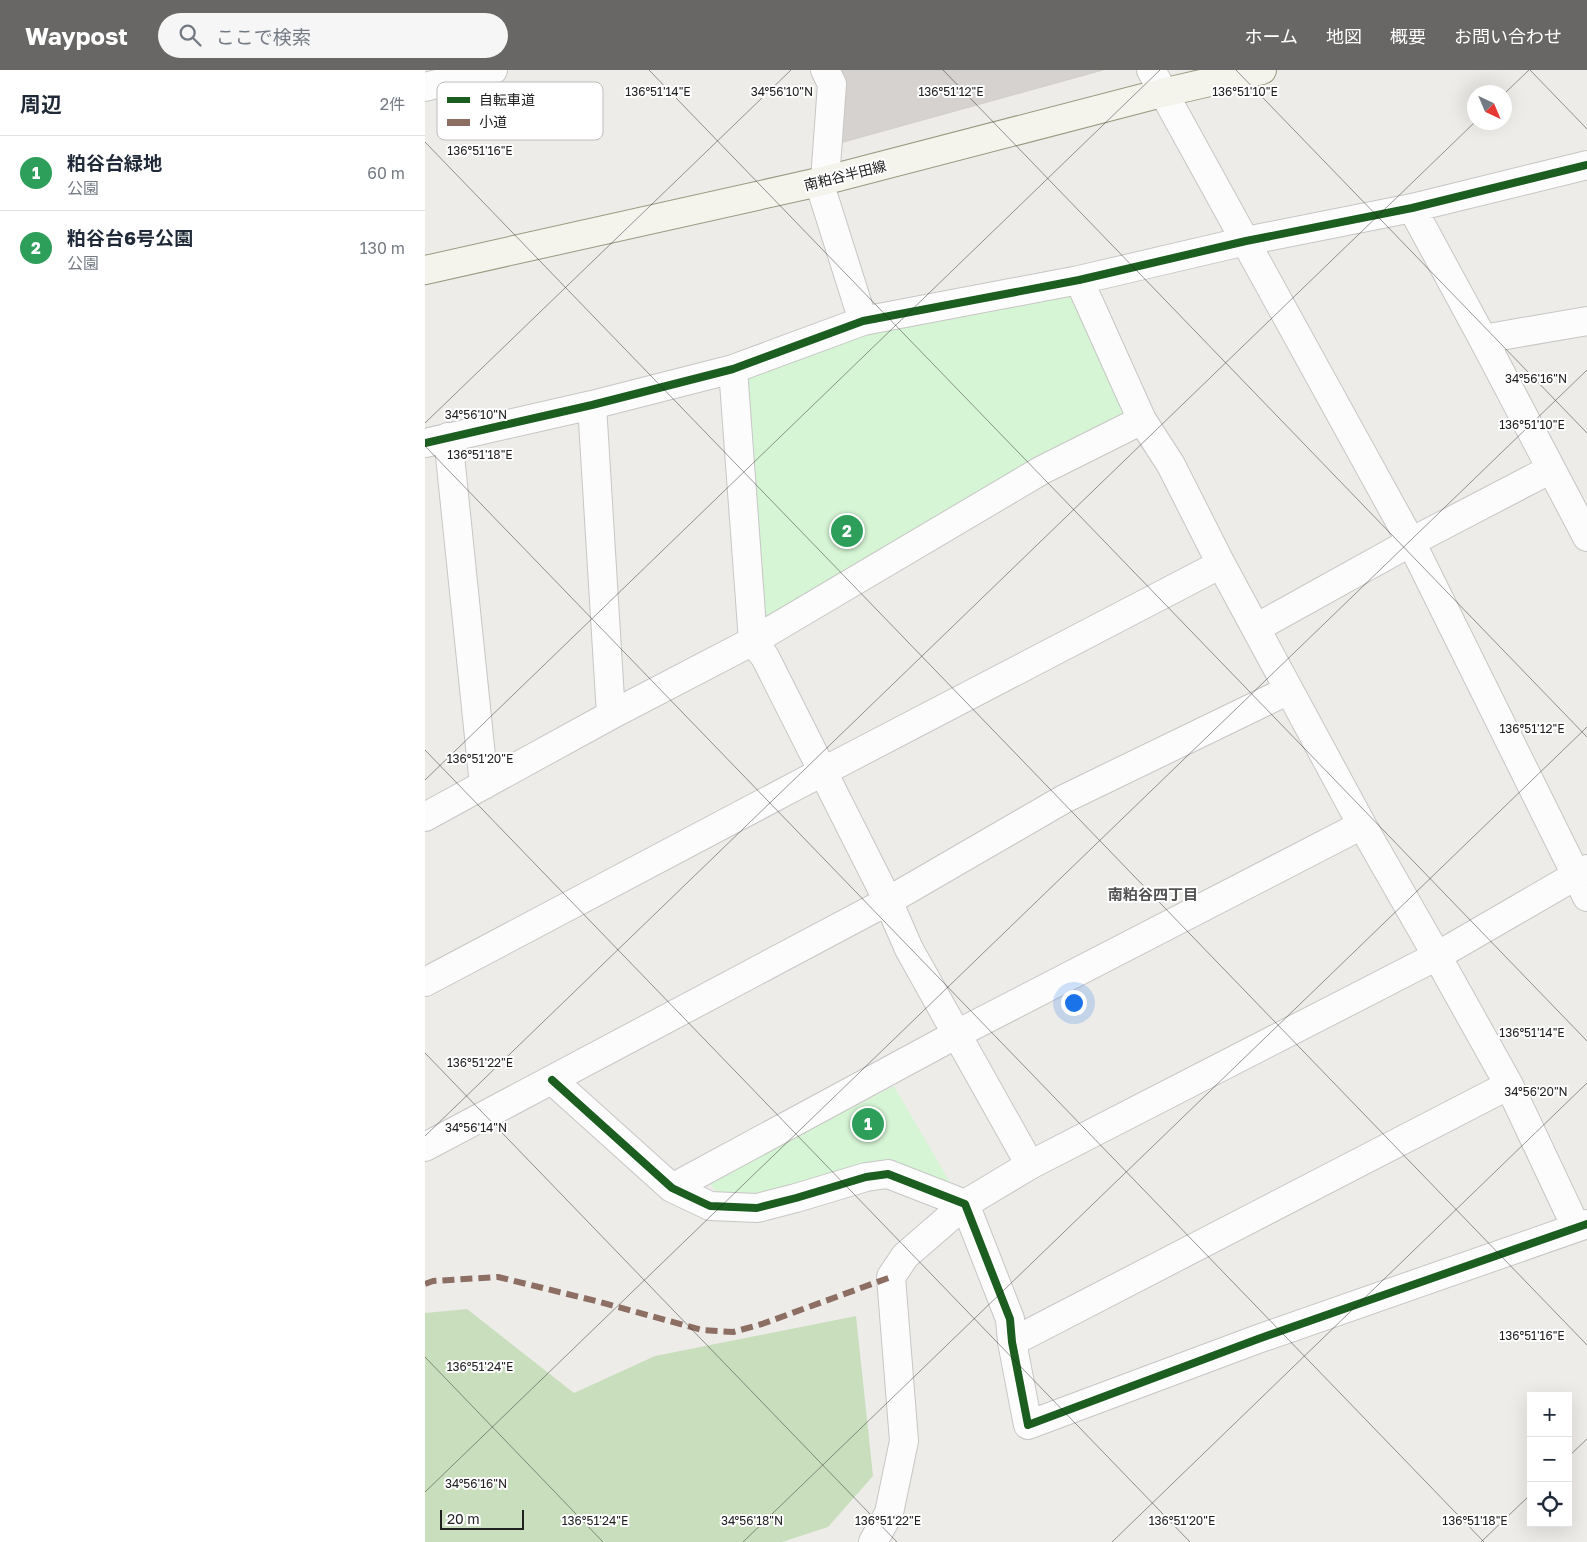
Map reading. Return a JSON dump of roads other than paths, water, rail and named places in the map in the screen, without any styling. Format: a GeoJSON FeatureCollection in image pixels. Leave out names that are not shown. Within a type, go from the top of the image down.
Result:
{"type":"FeatureCollection","features":[{"type":"Feature","properties":{"kind":"main road","name":"南粕谷半田線"},"geometry":{"type":"LineString","coordinates":[[425,270],[822,181],[1157,81],[1262,70]]}},
{"type":"Feature","properties":{"kind":"street"},"geometry":{"type":"LineString","coordinates":[[825,70],[832,84],[822,181],[863,321]]}},
{"type":"Feature","properties":{"kind":"street"},"geometry":{"type":"LineString","coordinates":[[444,82],[487,71]]}},
{"type":"Feature","properties":{"kind":"street"},"geometry":{"type":"LineString","coordinates":[[873,1542],[889,1513],[904,1441],[891,1277],[905,1256],[965,1204],[1030,1165],[1583,880],[1411,542],[1157,81]]}},
{"type":"Feature","properties":{"kind":"street"},"geometry":{"type":"LineString","coordinates":[[484,785],[437,440],[592,405],[733,369],[863,321],[1079,280],[1246,241],[1412,208],[1587,165]]}},
{"type":"Feature","properties":{"kind":"street"},"geometry":{"type":"LineString","coordinates":[[1412,208],[1587,537]]}},
{"type":"Feature","properties":{"kind":"street"},"geometry":{"type":"LineString","coordinates":[[552,1080],[672,1188],[710,1206],[757,1208],[866,1176],[888,1174],[965,1204],[1010,1319],[1012,1342],[1028,1425],[1258,1339],[1582,1225],[1509,1085],[1361,825],[1221,564],[1171,464],[1142,420],[1079,280]]}},
{"type":"Feature","properties":{"kind":"street"},"geometry":{"type":"LineString","coordinates":[[1483,339],[1587,321]]}},
{"type":"Feature","properties":{"kind":"street"},"geometry":{"type":"LineString","coordinates":[[733,369],[753,641],[765,657],[888,901],[909,949],[1030,1165]]}},
{"type":"Feature","properties":{"kind":"street"},"geometry":{"type":"LineString","coordinates":[[592,405],[611,715]]}},
{"type":"Feature","properties":{"kind":"street"},"geometry":{"type":"LineString","coordinates":[[425,818],[611,715],[753,641],[1042,470],[1142,420]]}},
{"type":"Feature","properties":{"kind":"street"},"geometry":{"type":"LineString","coordinates":[[1256,628],[1411,542],[1551,469]]}},
{"type":"Feature","properties":{"kind":"street"},"geometry":{"type":"LineString","coordinates":[[425,982],[1221,564]]}},
{"type":"Feature","properties":{"kind":"street"},"geometry":{"type":"LineString","coordinates":[[425,1147],[888,901],[1064,799],[1289,690]]}},
{"type":"Feature","properties":{"kind":"street"},"geometry":{"type":"LineString","coordinates":[[672,1188],[957,1034],[1361,825]]}},
{"type":"Feature","properties":{"kind":"street"},"geometry":{"type":"LineString","coordinates":[[1012,1342],[1509,1085]]}},
{"type":"Feature","properties":{"kind":"place","name":"粕谷台6号公園"},"geometry":{"type":"Point","coordinates":[847,531]}},
{"type":"Feature","properties":{"kind":"place","name":"粕谷台緑地"},"geometry":{"type":"Point","coordinates":[868,1124]}},
{"type":"Feature","properties":{"kind":"district","name":"南粕谷四丁目"},"geometry":{"type":"Point","coordinates":[1153,894]}}]}
